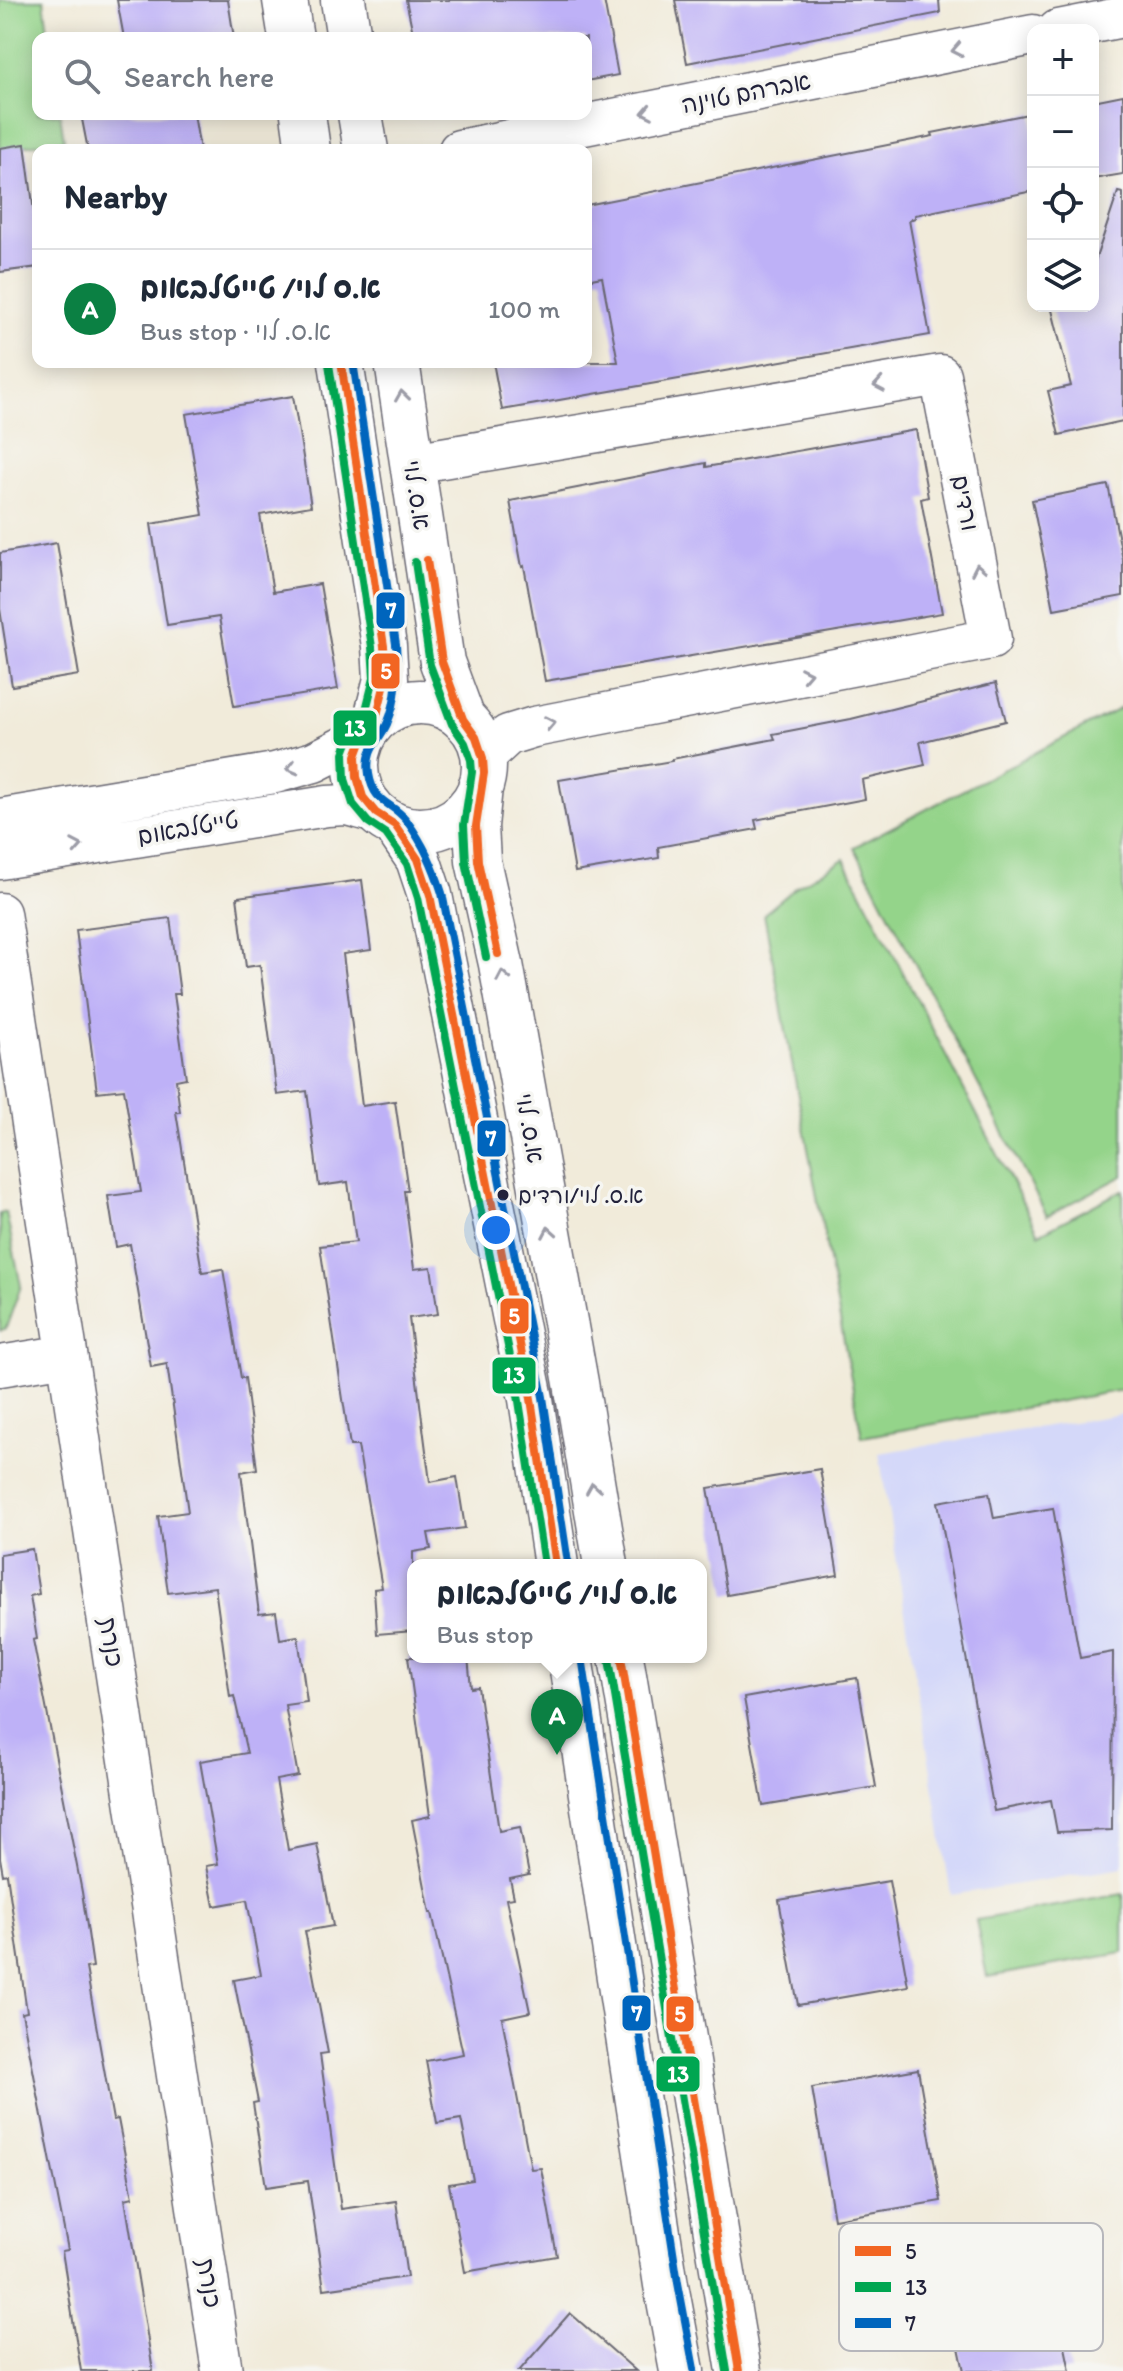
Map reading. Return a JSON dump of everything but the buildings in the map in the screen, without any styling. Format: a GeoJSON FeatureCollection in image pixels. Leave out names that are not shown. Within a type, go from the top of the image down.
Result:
{"type":"FeatureCollection","features":[{"type":"Feature","properties":{"kind":"main road"},"geometry":{"type":"LineString","coordinates":[[285,0],[290,32]]}},
{"type":"Feature","properties":{"kind":"main road"},"geometry":{"type":"LineString","coordinates":[[343,0],[348,32]]}},
{"type":"Feature","properties":{"kind":"main road"},"geometry":{"type":"LineString","coordinates":[[304,120],[307,144]]}},
{"type":"Feature","properties":{"kind":"main road"},"geometry":{"type":"LineString","coordinates":[[342,368],[384,646],[386,679],[356,756],[357,777],[363,797],[418,859],[430,895],[531,1399],[555,1559]]}},
{"type":"Feature","properties":{"kind":"main road","name":"א.ס. לוי"},"geometry":{"type":"LineString","coordinates":[[398,368],[442,662],[463,719]]}},
{"type":"Feature","properties":{"kind":"main road"},"geometry":{"type":"LineString","coordinates":[[369,728],[392,708],[410,703],[429,703],[447,708],[463,719],[476,737],[482,772],[471,805],[455,820],[436,828],[415,830],[385,819]]}},
{"type":"Feature","properties":{"kind":"main road","name":"א.ס. לוי"},"geometry":{"type":"LineString","coordinates":[[482,772],[476,826],[478,861],[503,979],[605,1559]]}},
{"type":"Feature","properties":{"kind":"main road"},"geometry":{"type":"LineString","coordinates":[[571,1663],[666,2285],[682,2371]]}},
{"type":"Feature","properties":{"kind":"main road"},"geometry":{"type":"LineString","coordinates":[[622,1663],[734,2356],[739,2371]]}},
{"type":"Feature","properties":{"kind":"street"},"geometry":{"type":"LineString","coordinates":[[1088,24],[1123,17]]}},
{"type":"Feature","properties":{"kind":"street","name":"אברהם טוינה"},"geometry":{"type":"LineString","coordinates":[[489,144],[1027,36]]}},
{"type":"Feature","properties":{"kind":"street","name":"ורדים"},"geometry":{"type":"LineString","coordinates":[[412,463],[940,375],[991,639],[534,727],[508,735],[482,772]]}},
{"type":"Feature","properties":{"kind":"street","name":"טייטלבאום"},"geometry":{"type":"LineString","coordinates":[[0,819],[275,773],[314,762],[369,728]]}},
{"type":"Feature","properties":{"kind":"street","name":"טייטלבאום"},"geometry":{"type":"LineString","coordinates":[[0,859],[298,810],[347,805],[385,819]]}},
{"type":"Feature","properties":{"kind":"street","name":"כנרת"},"geometry":{"type":"LineString","coordinates":[[0,913],[222,2371]]}},
{"type":"Feature","properties":{"kind":"street"},"geometry":{"type":"LineString","coordinates":[[0,1366],[67,1355]]}},
{"type":"Feature","properties":{"kind":"shaded area"},"geometry":{"type":"Polygon","coordinates":[[[1123,1414],[1123,1867],[951,1895],[879,1453],[1123,1414]]]}},
{"type":"Feature","properties":{"kind":"green space"},"geometry":{"type":"Polygon","coordinates":[[[0,0],[44,0],[48,32],[32,32],[32,120],[61,120],[64,140],[0,149],[0,0]]]}},
{"type":"Feature","properties":{"kind":"green space"},"geometry":{"type":"Polygon","coordinates":[[[1123,707],[1123,1176],[1047,1216],[854,847],[1123,707]]]}},
{"type":"Feature","properties":{"kind":"green space"},"geometry":{"type":"Polygon","coordinates":[[[844,859],[1039,1234],[1123,1190],[1123,1390],[862,1437],[764,914],[799,885],[844,859]]]}},
{"type":"Feature","properties":{"kind":"green space"},"geometry":{"type":"Polygon","coordinates":[[[6,1212],[21,1286],[6,1328],[0,1331],[0,1214],[6,1212]]]}},
{"type":"Feature","properties":{"kind":"green space"},"geometry":{"type":"Polygon","coordinates":[[[1123,1894],[1123,1953],[987,1977],[976,1920],[1123,1894]]]}},
{"type":"Feature","properties":{"kind":"transit line","name":"13"},"geometry":{"type":"LineString","coordinates":[[330,368],[372,647],[374,678],[365,714],[352,732],[344,753],[345,779],[353,804],[368,822],[386,834],[407,864],[418,898],[519,1401],[543,1559]]}},
{"type":"Feature","properties":{"kind":"transit line","name":"5"},"geometry":{"type":"LineString","coordinates":[[342,368],[384,646],[386,679],[376,719],[363,737],[356,756],[357,777],[363,797],[376,813],[395,825],[418,859],[430,895],[531,1399],[555,1559]]}},
{"type":"Feature","properties":{"kind":"transit line","name":"7"},"geometry":{"type":"LineString","coordinates":[[354,368],[397,654],[393,705],[387,724],[371,752],[369,774],[375,792],[407,821],[418,838],[442,893],[543,1397],[567,1559]]}},
{"type":"Feature","properties":{"kind":"transit line","name":"5"},"geometry":{"type":"LineString","coordinates":[[427,560],[442,662],[463,719],[476,737],[483,758],[484,773],[476,826],[478,861],[498,954]]}},
{"type":"Feature","properties":{"kind":"transit line","name":"13"},"geometry":{"type":"LineString","coordinates":[[415,562],[430,665],[452,724],[465,743],[471,760],[464,825],[466,862],[486,957]]}},
{"type":"Feature","properties":{"kind":"transit line","name":"7"},"geometry":{"type":"LineString","coordinates":[[583,1663],[678,2283],[694,2369]]}},
{"type":"Feature","properties":{"kind":"transit line","name":"13"},"geometry":{"type":"LineString","coordinates":[[610,1663],[727,2371]]}},
{"type":"Feature","properties":{"kind":"transit line","name":"5"},"geometry":{"type":"LineString","coordinates":[[622,1663],[739,2371]]}},
{"type":"Feature","properties":{"kind":"place","name":"א.ס. לוי/ורדים"},"geometry":{"type":"Point","coordinates":[503,1195]}},
{"type":"Feature","properties":{"kind":"place","name":"א.ס לוי/ טייטלבאום"},"geometry":{"type":"Point","coordinates":[557,1755]}}]}
